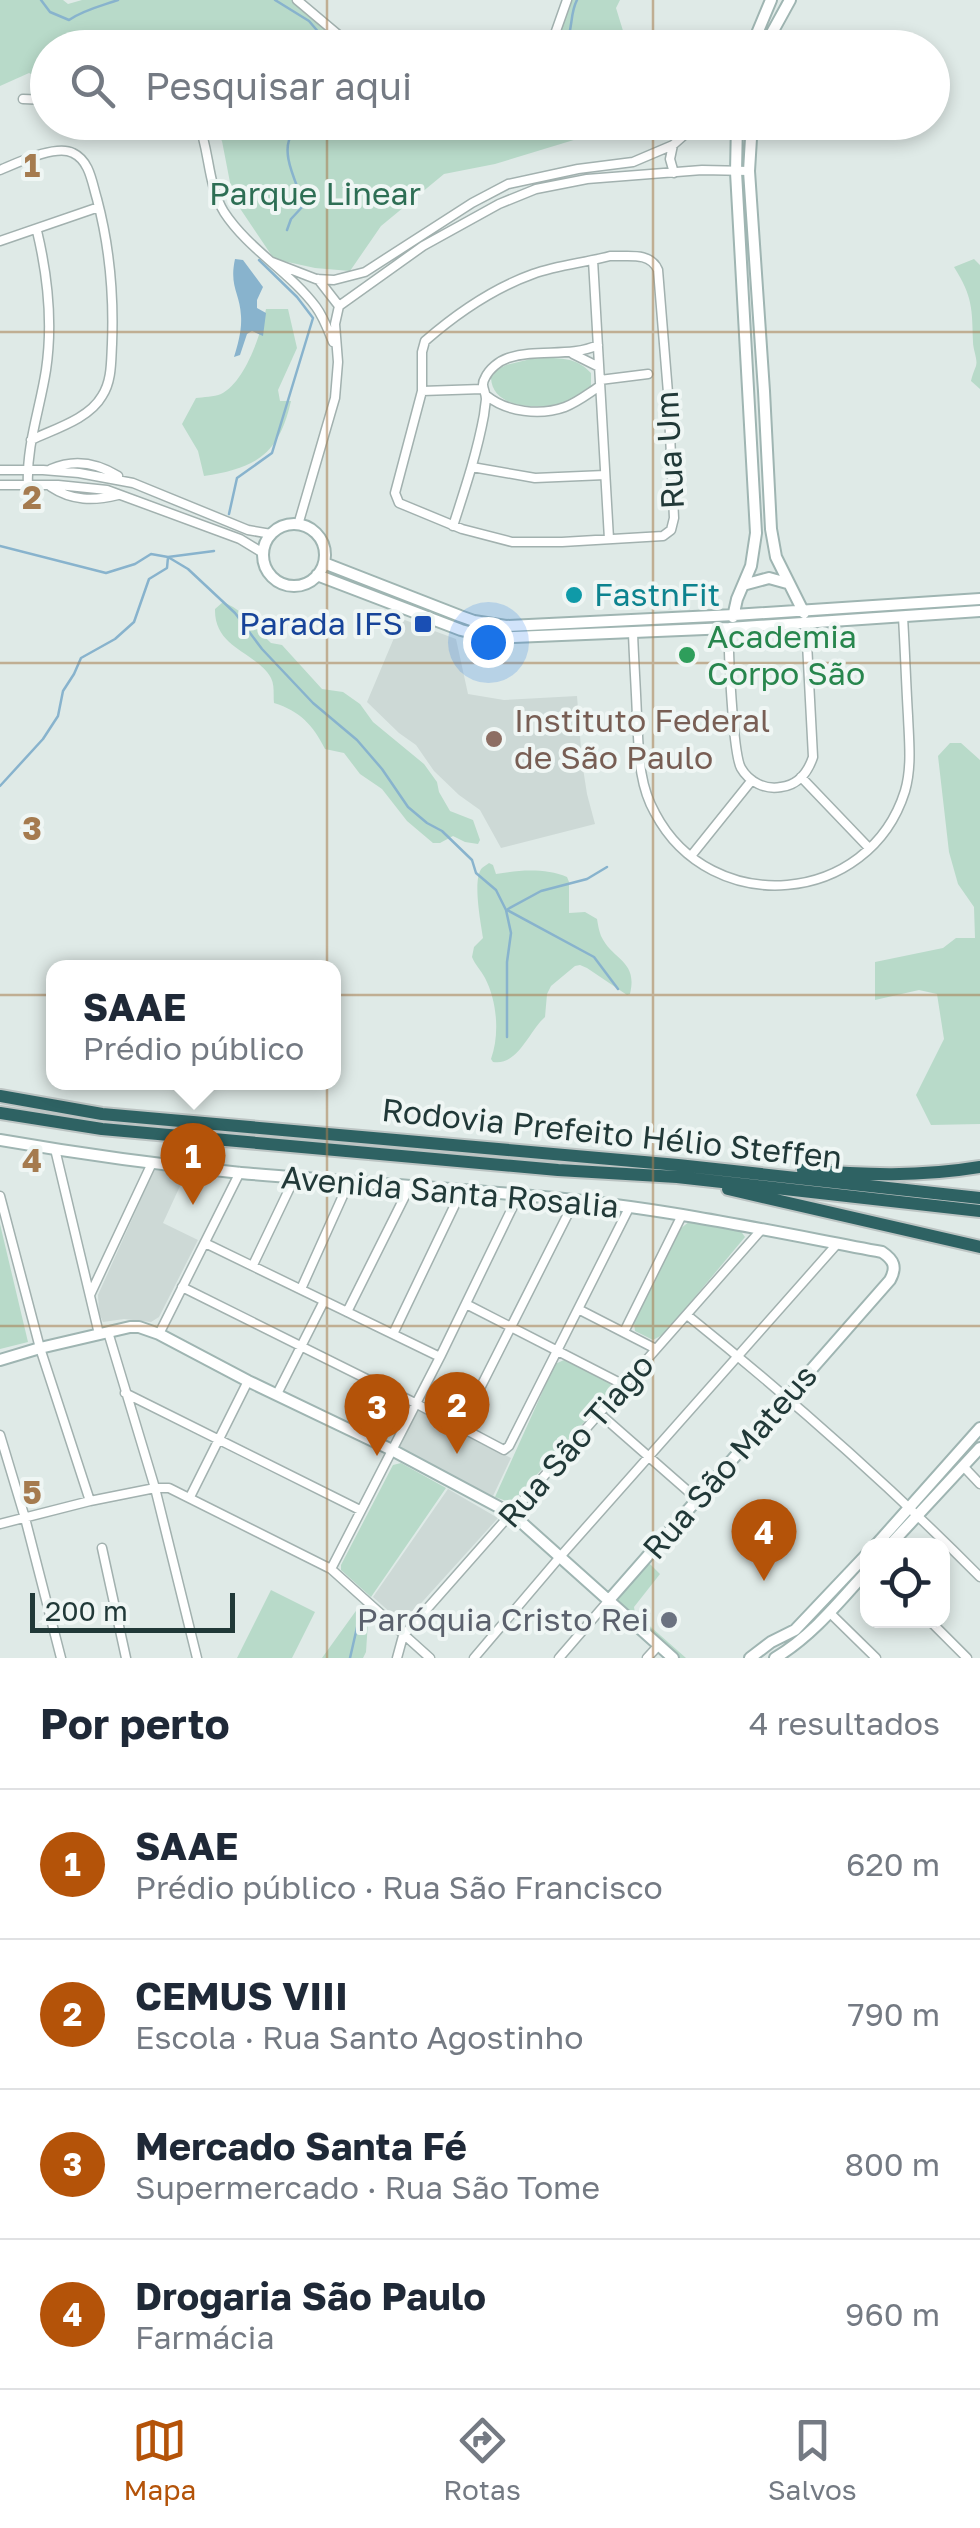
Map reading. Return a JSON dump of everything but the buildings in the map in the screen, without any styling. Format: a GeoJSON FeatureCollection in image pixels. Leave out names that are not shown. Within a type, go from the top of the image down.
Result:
{"type":"FeatureCollection","features":[{"type":"Feature","properties":{"kind":"highway","name":"Rodovia Prefeito Hélio Steffen"},"geometry":{"type":"LineString","coordinates":[[0,1096],[121,1116],[980,1198]]}},
{"type":"Feature","properties":{"kind":"highway","name":"Rodovia Prefeito Hélio Steffen"},"geometry":{"type":"LineString","coordinates":[[0,1113],[102,1130],[520,1167],[677,1171],[980,1210]]}},
{"type":"Feature","properties":{"kind":"highway"},"geometry":{"type":"LineString","coordinates":[[677,1171],[753,1166],[874,1175],[945,1173],[980,1167]]}},
{"type":"Feature","properties":{"kind":"highway"},"geometry":{"type":"LineString","coordinates":[[677,1171],[980,1247]]}},
{"type":"Feature","properties":{"kind":"street"},"geometry":{"type":"LineString","coordinates":[[297,0],[333,30]]}},
{"type":"Feature","properties":{"kind":"street"},"geometry":{"type":"LineString","coordinates":[[759,30],[772,0]]}},
{"type":"Feature","properties":{"kind":"street"},"geometry":{"type":"LineString","coordinates":[[774,30],[790,0]]}},
{"type":"Feature","properties":{"kind":"street"},"geometry":{"type":"LineString","coordinates":[[556,30],[565,1]]}},
{"type":"Feature","properties":{"kind":"street"},"geometry":{"type":"LineString","coordinates":[[764,17],[777,24]]}},
{"type":"Feature","properties":{"kind":"street"},"geometry":{"type":"LineString","coordinates":[[23,99],[30,99]]}},
{"type":"Feature","properties":{"kind":"street"},"geometry":{"type":"LineString","coordinates":[[204,140],[223,210],[318,310],[336,350]]}},
{"type":"Feature","properties":{"kind":"street"},"geometry":{"type":"LineString","coordinates":[[272,262],[317,279],[334,280],[365,272],[508,184],[578,168],[633,162],[678,140]]}},
{"type":"Feature","properties":{"kind":"street"},"geometry":{"type":"LineString","coordinates":[[737,140],[756,533],[751,566],[729,628],[736,756],[752,780],[774,788],[802,777],[814,751],[806,624],[776,557],[771,528],[749,171],[751,140]]}},
{"type":"Feature","properties":{"kind":"street"},"geometry":{"type":"LineString","coordinates":[[673,145],[670,160],[674,174]]}},
{"type":"Feature","properties":{"kind":"street"},"geometry":{"type":"LineString","coordinates":[[0,170],[52,151],[66,150],[86,164],[112,276],[114,305],[106,390],[96,406],[31,440]]}},
{"type":"Feature","properties":{"kind":"street"},"geometry":{"type":"LineString","coordinates":[[298,524],[335,398],[335,324],[340,306],[423,246],[499,204],[536,189],[587,179],[702,170],[749,171]]}},
{"type":"Feature","properties":{"kind":"street"},"geometry":{"type":"LineString","coordinates":[[0,241],[99,208]]}},
{"type":"Feature","properties":{"kind":"street"},"geometry":{"type":"LineString","coordinates":[[28,486],[27,470],[45,374],[49,321],[45,268],[36,230]]}},
{"type":"Feature","properties":{"kind":"street","name":"Rua Um"},"geometry":{"type":"LineString","coordinates":[[422,391],[397,483],[395,498],[406,508],[453,526],[525,543],[663,536],[672,530],[668,393],[658,270],[648,257],[610,256],[593,260]]}},
{"type":"Feature","properties":{"kind":"street"},"geometry":{"type":"LineString","coordinates":[[609,540],[602,408],[600,383],[599,368],[593,260],[530,275],[491,294],[430,336],[422,347],[422,391],[485,392],[498,405],[535,412],[560,409],[578,401],[600,383],[648,374]]}},
{"type":"Feature","properties":{"kind":"street"},"geometry":{"type":"LineString","coordinates":[[299,289],[317,279]]}},
{"type":"Feature","properties":{"kind":"street"},"geometry":{"type":"LineString","coordinates":[[317,279],[340,306]]}},
{"type":"Feature","properties":{"kind":"street"},"geometry":{"type":"LineString","coordinates":[[453,526],[484,413],[484,380],[501,360],[528,353],[581,352],[598,345]]}},
{"type":"Feature","properties":{"kind":"street"},"geometry":{"type":"LineString","coordinates":[[569,352],[599,368]]}},
{"type":"Feature","properties":{"kind":"street"},"geometry":{"type":"LineString","coordinates":[[578,401],[602,408]]}},
{"type":"Feature","properties":{"kind":"street"},"geometry":{"type":"LineString","coordinates":[[484,413],[498,405]]}},
{"type":"Feature","properties":{"kind":"street"},"geometry":{"type":"LineString","coordinates":[[37,414],[46,424],[61,426]]}},
{"type":"Feature","properties":{"kind":"street"},"geometry":{"type":"LineString","coordinates":[[48,470],[68,463],[85,464],[113,472],[126,481]]}},
{"type":"Feature","properties":{"kind":"street"},"geometry":{"type":"LineString","coordinates":[[472,467],[535,478],[605,475]]}},
{"type":"Feature","properties":{"kind":"street"},"geometry":{"type":"LineString","coordinates":[[0,470],[48,470],[115,478],[248,530],[271,534],[298,524],[308,528],[322,543],[324,563],[317,576],[301,585],[282,584],[268,571],[263,553],[271,534]]}},
{"type":"Feature","properties":{"kind":"street"},"geometry":{"type":"LineString","coordinates":[[53,485],[59,471]]}},
{"type":"Feature","properties":{"kind":"street"},"geometry":{"type":"LineString","coordinates":[[77,486],[80,473]]}},
{"type":"Feature","properties":{"kind":"street"},"geometry":{"type":"LineString","coordinates":[[115,478],[118,493]]}},
{"type":"Feature","properties":{"kind":"street"},"geometry":{"type":"LineString","coordinates":[[0,484],[77,486],[118,493],[240,539],[263,553]]}},
{"type":"Feature","properties":{"kind":"street"},"geometry":{"type":"LineString","coordinates":[[53,485],[70,497],[86,500],[118,493]]}},
{"type":"Feature","properties":{"kind":"street"},"geometry":{"type":"LineString","coordinates":[[324,563],[490,624],[540,625],[980,600]]}},
{"type":"Feature","properties":{"kind":"street"},"geometry":{"type":"LineString","coordinates":[[317,576],[478,636],[508,638],[806,624],[980,611]]}},
{"type":"Feature","properties":{"kind":"street"},"geometry":{"type":"LineString","coordinates":[[743,585],[769,578],[792,586]]}},
{"type":"Feature","properties":{"kind":"street"},"geometry":{"type":"LineString","coordinates":[[633,633],[642,780],[660,822],[674,841],[710,869],[753,884],[776,886],[824,878],[846,867],[870,848],[895,814],[910,768],[904,617]]}},
{"type":"Feature","properties":{"kind":"street"},"geometry":{"type":"LineString","coordinates":[[802,777],[870,848]]}},
{"type":"Feature","properties":{"kind":"street"},"geometry":{"type":"LineString","coordinates":[[690,856],[752,780]]}},
{"type":"Feature","properties":{"kind":"street","name":"Avenida Santa Rosalia"},"geometry":{"type":"LineString","coordinates":[[0,1140],[152,1163],[574,1200],[763,1228],[882,1252],[894,1263]]}},
{"type":"Feature","properties":{"kind":"street"},"geometry":{"type":"LineString","coordinates":[[54,1149],[90,1296],[155,1488],[197,1658]]}},
{"type":"Feature","properties":{"kind":"street"},"geometry":{"type":"LineString","coordinates":[[90,1296],[152,1163]]}},
{"type":"Feature","properties":{"kind":"street"},"geometry":{"type":"LineString","coordinates":[[159,1334],[240,1172]]}},
{"type":"Feature","properties":{"kind":"street"},"geometry":{"type":"LineString","coordinates":[[253,1266],[295,1176]]}},
{"type":"Feature","properties":{"kind":"street"},"geometry":{"type":"LineString","coordinates":[[300,1289],[350,1180]]}},
{"type":"Feature","properties":{"kind":"street"},"geometry":{"type":"LineString","coordinates":[[347,1312],[410,1186]]}},
{"type":"Feature","properties":{"kind":"street"},"geometry":{"type":"LineString","coordinates":[[393,1334],[462,1190]]}},
{"type":"Feature","properties":{"kind":"street"},"geometry":{"type":"LineString","coordinates":[[0,1196],[40,1348],[90,1501]]}},
{"type":"Feature","properties":{"kind":"street"},"geometry":{"type":"LineString","coordinates":[[332,1570],[518,1196]]}},
{"type":"Feature","properties":{"kind":"street"},"geometry":{"type":"LineString","coordinates":[[460,1428],[574,1200]]}},
{"type":"Feature","properties":{"kind":"street"},"geometry":{"type":"LineString","coordinates":[[182,1288],[504,1450],[629,1208]]}},
{"type":"Feature","properties":{"kind":"street"},"geometry":{"type":"LineString","coordinates":[[624,1332],[682,1215]]}},
{"type":"Feature","properties":{"kind":"street","name":"Rua São Tiago"},"geometry":{"type":"LineString","coordinates":[[396,1658],[403,1636],[763,1228]]}},
{"type":"Feature","properties":{"kind":"street"},"geometry":{"type":"LineString","coordinates":[[206,1242],[440,1358]]}},
{"type":"Feature","properties":{"kind":"street"},"geometry":{"type":"LineString","coordinates":[[474,1658],[837,1244]]}},
{"type":"Feature","properties":{"kind":"street","name":"Rua São Mateus"},"geometry":{"type":"LineString","coordinates":[[559,1658],[890,1280],[894,1263]]}},
{"type":"Feature","properties":{"kind":"street"},"geometry":{"type":"LineString","coordinates":[[276,1394],[324,1301]]}},
{"type":"Feature","properties":{"kind":"street"},"geometry":{"type":"LineString","coordinates":[[466,1304],[624,1385]]}},
{"type":"Feature","properties":{"kind":"street"},"geometry":{"type":"LineString","coordinates":[[578,1309],[656,1349]]}},
{"type":"Feature","properties":{"kind":"street"},"geometry":{"type":"LineString","coordinates":[[687,1315],[738,1355],[914,1511],[980,1577]]}},
{"type":"Feature","properties":{"kind":"street"},"geometry":{"type":"LineString","coordinates":[[0,1360],[103,1333],[139,1328],[159,1334],[512,1514],[673,1658]]}},
{"type":"Feature","properties":{"kind":"street"},"geometry":{"type":"LineString","coordinates":[[190,1497],[248,1381]]}},
{"type":"Feature","properties":{"kind":"street"},"geometry":{"type":"LineString","coordinates":[[126,1393],[360,1510]]}},
{"type":"Feature","properties":{"kind":"street"},"geometry":{"type":"LineString","coordinates":[[600,1414],[697,1498]]}},
{"type":"Feature","properties":{"kind":"street"},"geometry":{"type":"LineString","coordinates":[[895,1538],[980,1428]]}},
{"type":"Feature","properties":{"kind":"street"},"geometry":{"type":"LineString","coordinates":[[0,1435],[61,1658]]}},
{"type":"Feature","properties":{"kind":"street"},"geometry":{"type":"LineString","coordinates":[[884,1538],[980,1448]]}},
{"type":"Feature","properties":{"kind":"street"},"geometry":{"type":"LineString","coordinates":[[963,1466],[980,1484]]}},
{"type":"Feature","properties":{"kind":"street"},"geometry":{"type":"LineString","coordinates":[[0,1524],[90,1501],[169,1488],[332,1570],[430,1658]]}},
{"type":"Feature","properties":{"kind":"street"},"geometry":{"type":"LineString","coordinates":[[102,1548],[126,1658]]}},
{"type":"Feature","properties":{"kind":"street"},"geometry":{"type":"LineString","coordinates":[[819,1607],[826,1610],[802,1641],[777,1658],[775,1646],[819,1607],[860,1562]]}},
{"type":"Feature","properties":{"kind":"street"},"geometry":{"type":"LineString","coordinates":[[811,1630],[860,1579]]}},
{"type":"Feature","properties":{"kind":"street"},"geometry":{"type":"LineString","coordinates":[[830,1613],[876,1658]]}},
{"type":"Feature","properties":{"kind":"street"},"geometry":{"type":"LineString","coordinates":[[936,1628],[968,1658]]}},
{"type":"Feature","properties":{"kind":"street"},"geometry":{"type":"LineString","coordinates":[[750,1658],[792,1632]]}},
{"type":"Feature","properties":{"kind":"street"},"geometry":{"type":"LineString","coordinates":[[647,1658],[658,1646]]}},
{"type":"Feature","properties":{"kind":"shaded area","name":"Instituto Federal de São Paulo"},"geometry":{"type":"Polygon","coordinates":[[[402,619],[456,639],[468,694],[504,700],[577,696],[582,762],[595,824],[501,848],[480,810],[459,795],[434,771],[416,745],[367,702],[402,619]]]}},
{"type":"Feature","properties":{"kind":"shaded area"},"geometry":{"type":"Polygon","coordinates":[[[154,1170],[186,1173],[163,1223],[198,1240],[159,1317],[151,1322],[103,1322],[98,1295],[154,1170]]]}},
{"type":"Feature","properties":{"kind":"shaded area"},"geometry":{"type":"Polygon","coordinates":[[[417,1410],[511,1458],[493,1496],[402,1451],[399,1447],[417,1410]]]}},
{"type":"Feature","properties":{"kind":"shaded area"},"geometry":{"type":"Polygon","coordinates":[[[448,1489],[498,1518],[401,1622],[373,1597],[448,1489]]]}},
{"type":"Feature","properties":{"kind":"green space"},"geometry":{"type":"Polygon","coordinates":[[[0,0],[63,0],[68,4],[82,0],[293,0],[329,30],[30,30],[30,74],[0,86],[0,0]]]}},
{"type":"Feature","properties":{"kind":"green space"},"geometry":{"type":"Polygon","coordinates":[[[570,0],[620,0],[616,8],[623,30],[558,30],[570,0]]]}},
{"type":"Feature","properties":{"kind":"green space","name":"Parque Linear"},"geometry":{"type":"Polygon","coordinates":[[[574,140],[495,164],[444,174],[381,226],[350,271],[274,259],[233,198],[222,141],[574,140]]]}},
{"type":"Feature","properties":{"kind":"green space"},"geometry":{"type":"Polygon","coordinates":[[[974,259],[980,265],[980,389],[971,381],[976,363],[970,303],[954,267],[974,259]]]}},
{"type":"Feature","properties":{"kind":"green space"},"geometry":{"type":"Polygon","coordinates":[[[266,309],[288,309],[297,348],[278,390],[280,401],[291,401],[286,419],[272,446],[252,463],[204,476],[198,451],[182,424],[196,398],[221,394],[237,379],[256,344],[266,309]]]}},
{"type":"Feature","properties":{"kind":"green space"},"geometry":{"type":"Polygon","coordinates":[[[535,358],[579,363],[591,373],[591,387],[579,397],[541,406],[513,403],[494,390],[491,378],[497,370],[535,358]]]}},
{"type":"Feature","properties":{"kind":"green space"},"geometry":{"type":"Polygon","coordinates":[[[223,602],[243,615],[271,643],[282,645],[322,689],[343,692],[360,704],[373,722],[424,764],[450,811],[473,820],[478,844],[453,836],[433,843],[407,821],[382,789],[360,774],[344,753],[325,749],[305,720],[274,703],[272,681],[265,669],[221,633],[215,609],[223,602]]]}},
{"type":"Feature","properties":{"kind":"green space"},"geometry":{"type":"Polygon","coordinates":[[[950,743],[961,743],[980,760],[980,1124],[931,1125],[916,1095],[944,1039],[937,994],[919,990],[875,1000],[875,962],[943,948],[956,938],[975,938],[974,907],[958,884],[949,852],[938,756],[950,743]]]}},
{"type":"Feature","properties":{"kind":"green space"},"geometry":{"type":"Polygon","coordinates":[[[489,863],[496,874],[532,871],[567,877],[569,913],[585,912],[597,919],[601,936],[628,967],[632,983],[627,995],[587,968],[575,966],[551,986],[545,1017],[516,1053],[502,1062],[491,1059],[496,1039],[495,1007],[485,978],[472,957],[474,947],[483,938],[479,874],[489,863]]]}},
{"type":"Feature","properties":{"kind":"green space"},"geometry":{"type":"Polygon","coordinates":[[[690,1221],[740,1230],[745,1237],[664,1334],[653,1340],[635,1331],[634,1323],[680,1229],[690,1221]]]}},
{"type":"Feature","properties":{"kind":"green space"},"geometry":{"type":"Polygon","coordinates":[[[0,1224],[28,1342],[0,1349],[0,1224]]]}},
{"type":"Feature","properties":{"kind":"green space"},"geometry":{"type":"Polygon","coordinates":[[[564,1360],[610,1382],[612,1391],[515,1499],[509,1502],[495,1497],[555,1364],[564,1360]]]}},
{"type":"Feature","properties":{"kind":"green space"},"geometry":{"type":"Polygon","coordinates":[[[401,1463],[446,1488],[371,1597],[341,1570],[341,1565],[393,1465],[401,1463]]]}},
{"type":"Feature","properties":{"kind":"green space"},"geometry":{"type":"Polygon","coordinates":[[[648,1562],[660,1574],[634,1607],[635,1613],[686,1658],[680,1658],[616,1598],[648,1562]]]}},
{"type":"Feature","properties":{"kind":"green space"},"geometry":{"type":"Polygon","coordinates":[[[271,1590],[315,1612],[292,1658],[237,1658],[271,1590]]]}},
{"type":"Feature","properties":{"kind":"green space"},"geometry":{"type":"Polygon","coordinates":[[[358,1608],[368,1621],[363,1658],[322,1658],[358,1608]]]}},
{"type":"Feature","properties":{"kind":"water"},"geometry":{"type":"Polygon","coordinates":[[[235,259],[243,260],[263,287],[257,308],[266,313],[263,336],[252,331],[247,334],[240,355],[234,357],[241,321],[233,276],[235,259]]]}},
{"type":"Feature","properties":{"kind":"waterway"},"geometry":{"type":"LineString","coordinates":[[41,0],[50,12],[69,20],[118,0]]}},
{"type":"Feature","properties":{"kind":"waterway"},"geometry":{"type":"LineString","coordinates":[[275,0],[317,30]]}},
{"type":"Feature","properties":{"kind":"waterway"},"geometry":{"type":"LineString","coordinates":[[570,30],[577,0]]}},
{"type":"Feature","properties":{"kind":"waterway"},"geometry":{"type":"LineString","coordinates":[[287,230],[304,205],[288,158],[289,140]]}},
{"type":"Feature","properties":{"kind":"waterway"},"geometry":{"type":"LineString","coordinates":[[229,514],[237,478],[272,453],[313,318],[259,260]]}},
{"type":"Feature","properties":{"kind":"waterway"},"geometry":{"type":"LineString","coordinates":[[0,546],[106,573],[151,554],[168,557],[167,568],[149,579],[134,622],[115,639],[81,658],[63,691],[58,716],[43,739],[0,786]]}},
{"type":"Feature","properties":{"kind":"waterway"},"geometry":{"type":"LineString","coordinates":[[214,551],[168,557],[188,569],[235,613],[262,649],[313,703],[357,740],[408,807],[442,831],[472,860],[476,873],[496,890],[511,933],[507,1037]]}},
{"type":"Feature","properties":{"kind":"waterway"},"geometry":{"type":"LineString","coordinates":[[508,909],[541,891],[587,879],[607,867]]}},
{"type":"Feature","properties":{"kind":"waterway"},"geometry":{"type":"LineString","coordinates":[[507,910],[594,957],[618,989]]}},
{"type":"Feature","properties":{"kind":"waterway"},"geometry":{"type":"LineString","coordinates":[[350,1658],[358,1623]]}},
{"type":"Feature","properties":{"kind":"place","name":"FastnFit"},"geometry":{"type":"Point","coordinates":[574,595]}},
{"type":"Feature","properties":{"kind":"place","name":"Parada IFS"},"geometry":{"type":"Point","coordinates":[423,624]}},
{"type":"Feature","properties":{"kind":"place","name":"Academia Corpo São"},"geometry":{"type":"Point","coordinates":[687,655]}},
{"type":"Feature","properties":{"kind":"place","name":"Instituto Federal de São Paulo"},"geometry":{"type":"Point","coordinates":[494,739]}},
{"type":"Feature","properties":{"kind":"place","name":"SAAE"},"geometry":{"type":"Point","coordinates":[193,1205]}},
{"type":"Feature","properties":{"kind":"place","name":"CEMUS VIII"},"geometry":{"type":"Point","coordinates":[457,1454]}},
{"type":"Feature","properties":{"kind":"place","name":"Mercado Santa Fé"},"geometry":{"type":"Point","coordinates":[377,1456]}},
{"type":"Feature","properties":{"kind":"place","name":"Drogaria São Paulo"},"geometry":{"type":"Point","coordinates":[764,1581]}},
{"type":"Feature","properties":{"kind":"place","name":"Paróquia Cristo Rei"},"geometry":{"type":"Point","coordinates":[669,1620]}}]}
